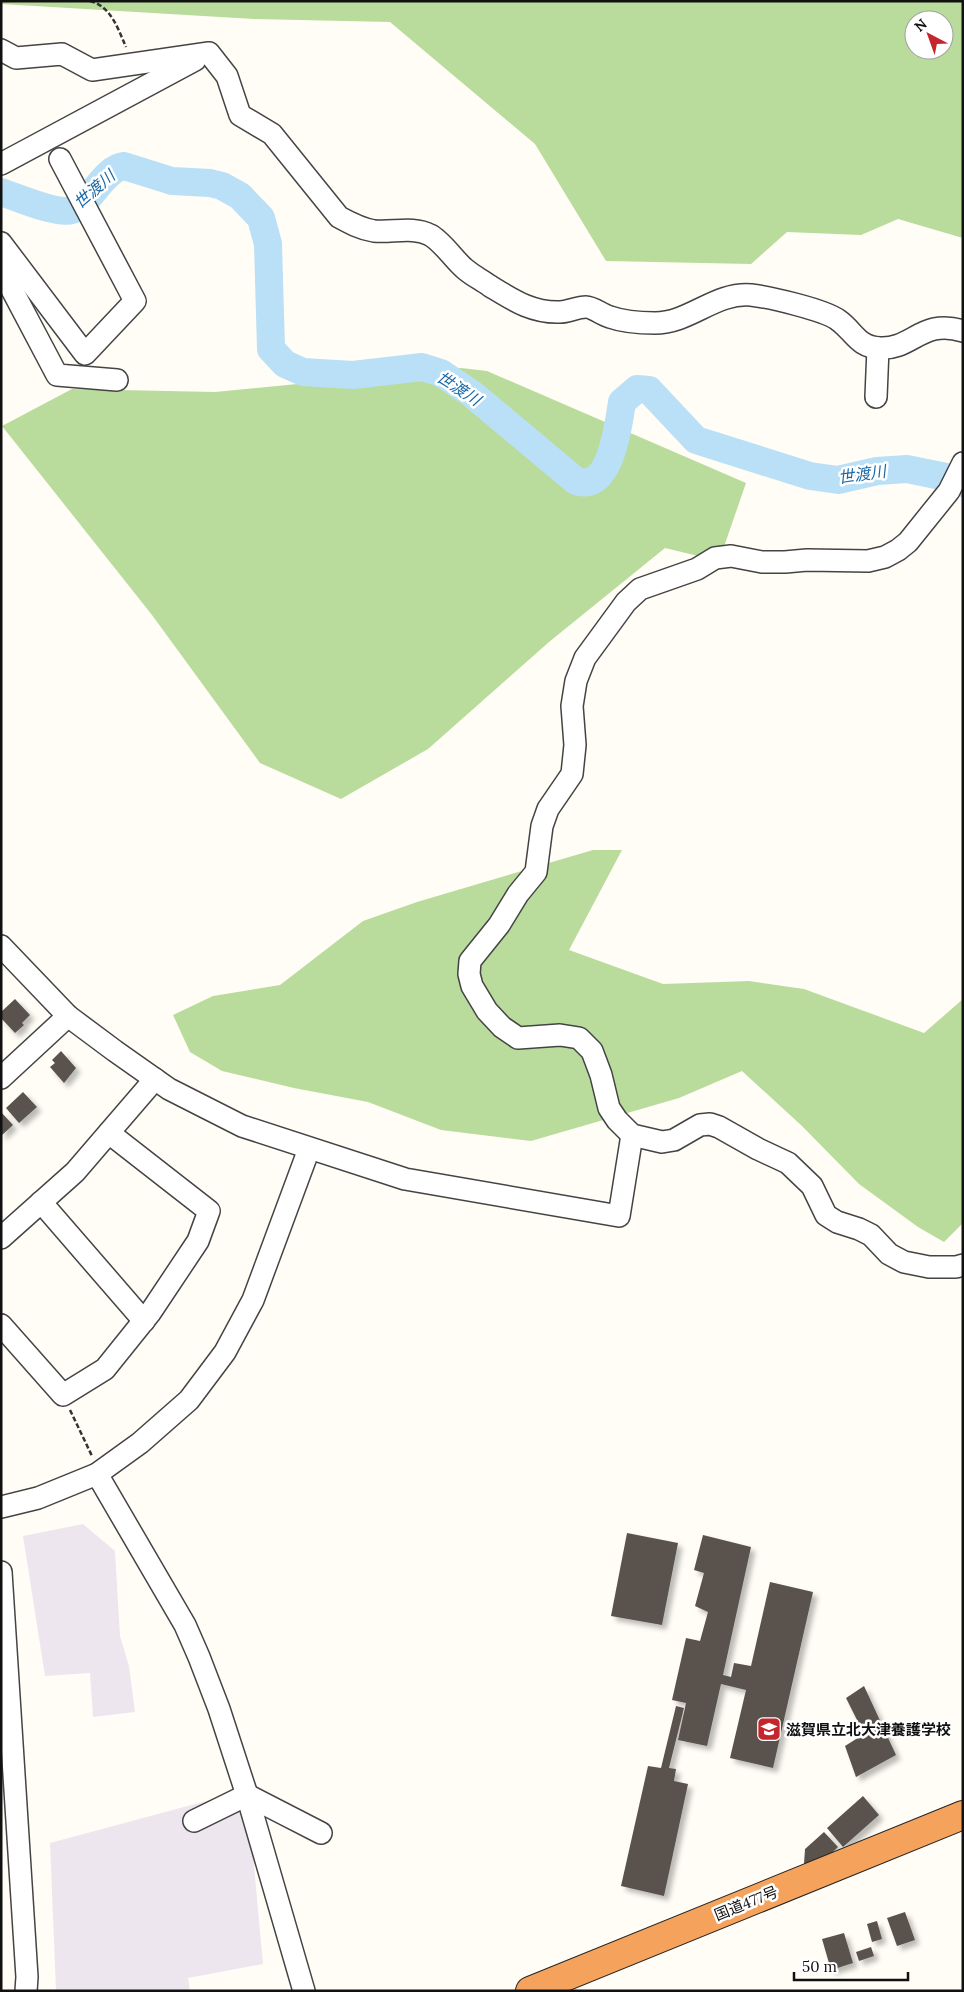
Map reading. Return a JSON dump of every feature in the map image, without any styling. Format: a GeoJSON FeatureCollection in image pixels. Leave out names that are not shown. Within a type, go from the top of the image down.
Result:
{"type":"FeatureCollection","features":[{"type":"Feature","properties":{"kind":"highway","name":"国道477号"},"geometry":{"type":"LineString","coordinates":[[530,1991],[963,1814]]}},
{"type":"Feature","properties":{"kind":"street"},"geometry":{"type":"LineString","coordinates":[[1,50],[16,58],[62,54],[92,70],[209,53]]}},
{"type":"Feature","properties":{"kind":"street"},"geometry":{"type":"LineString","coordinates":[[1,164],[209,53]]}},
{"type":"Feature","properties":{"kind":"street"},"geometry":{"type":"LineString","coordinates":[[209,53],[227,76],[240,115],[272,134],[338,218],[352,225],[374,231],[417,231],[431,235],[465,269],[520,304],[539,311],[561,312],[587,307],[608,317],[626,321],[656,323],[674,321],[692,314],[708,304],[729,297],[750,295],[823,313],[838,320],[853,336],[866,346],[878,348],[898,345],[920,333],[937,327],[963,331]]}},
{"type":"Feature","properties":{"kind":"street"},"geometry":{"type":"LineString","coordinates":[[1,243],[85,354],[135,300],[60,158]]}},
{"type":"Feature","properties":{"kind":"street"},"geometry":{"type":"LineString","coordinates":[[1,269],[57,375],[117,380]]}},
{"type":"Feature","properties":{"kind":"street"},"geometry":{"type":"LineString","coordinates":[[876,396],[878,348]]}},
{"type":"Feature","properties":{"kind":"street"},"geometry":{"type":"LineString","coordinates":[[963,463],[949,491],[908,542],[885,557],[868,561],[762,562],[731,556],[715,558],[697,568],[640,589],[626,602],[585,658],[576,680],[572,706],[575,745],[572,774],[548,809],[542,826],[536,872],[518,894],[499,925],[470,961],[469,974],[472,986],[488,1011],[502,1027],[518,1038],[560,1035],[579,1038],[592,1051],[601,1075],[609,1108],[617,1120],[632,1135],[655,1141],[668,1141],[674,1140],[700,1126],[710,1124],[719,1127],[758,1150],[788,1163],[812,1186],[826,1214],[837,1222],[871,1235],[889,1254],[904,1262],[929,1267],[956,1267],[963,1265]]}},
{"type":"Feature","properties":{"kind":"street"},"geometry":{"type":"LineString","coordinates":[[1,946],[68,1016],[169,1089],[242,1126],[406,1179],[619,1216],[632,1135]]}},
{"type":"Feature","properties":{"kind":"street"},"geometry":{"type":"LineString","coordinates":[[3,1073],[68,1016]]}},
{"type":"Feature","properties":{"kind":"street"},"geometry":{"type":"LineString","coordinates":[[1,1238],[75,1172],[155,1079]]}},
{"type":"Feature","properties":{"kind":"street"},"geometry":{"type":"LineString","coordinates":[[1,1325],[62,1395],[105,1369],[144,1321],[198,1241],[209,1211],[109,1133]]}},
{"type":"Feature","properties":{"kind":"street"},"geometry":{"type":"LineString","coordinates":[[1,1507],[38,1498],[95,1465],[140,1443],[189,1400],[225,1352],[252,1300],[309,1149]]}},
{"type":"Feature","properties":{"kind":"street"},"geometry":{"type":"LineString","coordinates":[[41,1202],[144,1321]]}},
{"type":"Feature","properties":{"kind":"street"},"geometry":{"type":"LineString","coordinates":[[95,1465],[185,1626],[220,1709],[304,1991]]}},
{"type":"Feature","properties":{"kind":"street"},"geometry":{"type":"LineString","coordinates":[[1,1572],[5,1682],[23,1986]]}},
{"type":"Feature","properties":{"kind":"street"},"geometry":{"type":"LineString","coordinates":[[194,1821],[247,1795]]}},
{"type":"Feature","properties":{"kind":"street"},"geometry":{"type":"LineString","coordinates":[[247,1795],[321,1832]]}},
{"type":"Feature","properties":{"kind":"path"},"geometry":{"type":"LineString","coordinates":[[90,1],[100,3],[113,19],[129,53]]}},
{"type":"Feature","properties":{"kind":"path"},"geometry":{"type":"LineString","coordinates":[[62,1395],[95,1465]]}},
{"type":"Feature","properties":{"kind":"shaded area"},"geometry":{"type":"Polygon","coordinates":[[[83,1524],[115,1551],[120,1636],[129,1666],[135,1712],[93,1717],[90,1673],[45,1676],[23,1536],[83,1524]]]}},
{"type":"Feature","properties":{"kind":"shaded area"},"geometry":{"type":"Polygon","coordinates":[[[247,1790],[263,1964],[188,1978],[190,1991],[56,1991],[50,1843],[247,1790]]]}},
{"type":"Feature","properties":{"kind":"green space"},"geometry":{"type":"Polygon","coordinates":[[[1,1],[963,1],[963,238],[898,219],[861,235],[787,232],[751,264],[606,261],[535,144],[390,22],[254,19],[1,4],[1,1]]]}},
{"type":"Feature","properties":{"kind":"green space"},"geometry":{"type":"Polygon","coordinates":[[[461,368],[487,371],[746,483],[719,561],[665,548],[549,642],[428,749],[341,799],[260,763],[152,615],[2,426],[72,389],[215,392],[461,368]]]}},
{"type":"Feature","properties":{"kind":"green space"},"geometry":{"type":"Polygon","coordinates":[[[593,850],[622,850],[569,950],[663,984],[749,981],[804,989],[924,1033],[963,999],[963,1223],[944,1242],[918,1227],[859,1184],[802,1126],[742,1071],[679,1098],[531,1141],[441,1130],[368,1102],[294,1088],[222,1071],[190,1052],[173,1015],[213,996],[280,985],[363,921],[417,902],[593,850]]]}},
{"type":"Feature","properties":{"kind":"building"},"geometry":{"type":"Polygon","coordinates":[[[15,999],[30,1015],[22,1023],[24,1025],[15,1033],[1,1018],[1,1012],[15,999]]]}},
{"type":"Feature","properties":{"kind":"building"},"geometry":{"type":"Polygon","coordinates":[[[61,1051],[76,1068],[64,1083],[50,1067],[55,1063],[52,1060],[61,1051]]]}},
{"type":"Feature","properties":{"kind":"building"},"geometry":{"type":"Polygon","coordinates":[[[23,1092],[37,1107],[19,1123],[6,1108],[23,1092]]]}},
{"type":"Feature","properties":{"kind":"building"},"geometry":{"type":"Polygon","coordinates":[[[1,1112],[13,1125],[1,1136],[1,1112]]]}},
{"type":"Feature","properties":{"kind":"building"},"geometry":{"type":"Polygon","coordinates":[[[627,1533],[678,1543],[662,1625],[611,1616],[627,1533]]]}},
{"type":"Feature","properties":{"kind":"building"},"geometry":{"type":"Polygon","coordinates":[[[703,1535],[751,1547],[723,1675],[731,1677],[734,1663],[751,1666],[770,1582],[813,1592],[773,1768],[730,1758],[746,1690],[721,1684],[707,1746],[678,1740],[686,1703],[672,1700],[686,1638],[700,1641],[708,1612],[695,1606],[704,1573],[694,1570],[703,1535]]]}},
{"type":"Feature","properties":{"kind":"building"},"geometry":{"type":"Polygon","coordinates":[[[864,1686],[896,1755],[856,1777],[845,1746],[864,1734],[846,1698],[864,1686]]]}},
{"type":"Feature","properties":{"kind":"building"},"geometry":{"type":"Polygon","coordinates":[[[676,1706],[684,1708],[669,1768],[676,1769],[674,1781],[688,1784],[664,1896],[621,1886],[648,1766],[661,1768],[676,1706]]]}},
{"type":"Feature","properties":{"kind":"building"},"geometry":{"type":"Polygon","coordinates":[[[863,1796],[879,1815],[843,1847],[827,1828],[863,1796]]]}},
{"type":"Feature","properties":{"kind":"building"},"geometry":{"type":"Polygon","coordinates":[[[824,1832],[838,1847],[820,1864],[804,1864],[805,1849],[824,1832]]]}},
{"type":"Feature","properties":{"kind":"building"},"geometry":{"type":"Polygon","coordinates":[[[905,1912],[915,1940],[897,1946],[887,1918],[905,1912]]]}},
{"type":"Feature","properties":{"kind":"building"},"geometry":{"type":"Polygon","coordinates":[[[877,1921],[882,1939],[872,1942],[867,1924],[877,1921]]]}},
{"type":"Feature","properties":{"kind":"building"},"geometry":{"type":"Polygon","coordinates":[[[844,1933],[853,1963],[831,1970],[822,1939],[844,1933]]]}},
{"type":"Feature","properties":{"kind":"building"},"geometry":{"type":"Polygon","coordinates":[[[871,1947],[874,1956],[859,1961],[856,1952],[871,1947]]]}},
{"type":"Feature","properties":{"kind":"waterway","name":"世渡川"},"geometry":{"type":"LineString","coordinates":[[1,192],[47,208],[65,211],[72,210],[79,206],[110,173],[124,166],[172,181],[210,183],[222,186],[240,196],[261,218],[268,244],[271,349],[285,364],[303,372],[353,375],[422,367],[441,373],[472,394],[576,481],[588,482],[596,478],[603,470],[613,448],[622,402],[637,389],[649,390],[696,440],[810,476],[838,480],[877,471],[907,469],[951,478],[963,483]]}},
{"type":"Feature","properties":{"kind":"place","name":"滋賀県立北大津養護学校"},"geometry":{"type":"Point","coordinates":[769,1729]}}]}
